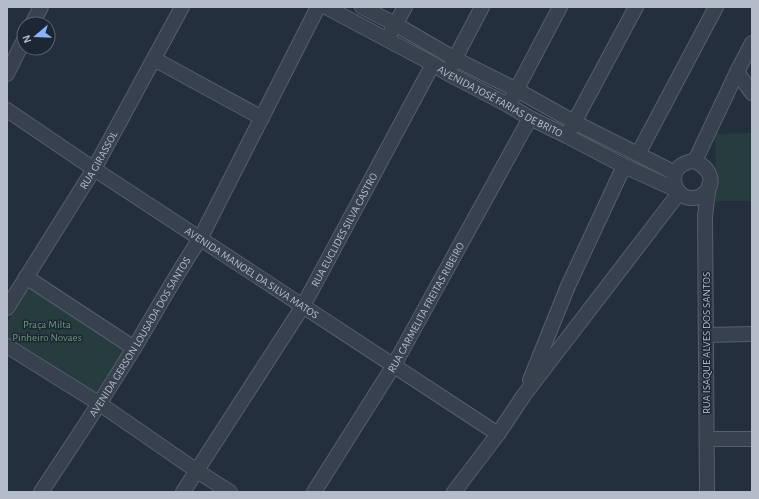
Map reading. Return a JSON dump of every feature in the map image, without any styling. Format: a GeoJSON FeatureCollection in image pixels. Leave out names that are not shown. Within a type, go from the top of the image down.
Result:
{"type":"FeatureCollection","features":[{"type":"Feature","properties":{"kind":"street"},"geometry":{"type":"LineString","coordinates":[[36,16],[41,7]]}},
{"type":"Feature","properties":{"kind":"street","name":"RUA GIRASSOL"},"geometry":{"type":"LineString","coordinates":[[7,308],[94,169],[182,7]]}},
{"type":"Feature","properties":{"kind":"street","name":"AVENIDA GERSON LOUSADA DOS SANTOS"},"geometry":{"type":"LineString","coordinates":[[41,492],[100,404],[200,239],[318,7]]}},
{"type":"Feature","properties":{"kind":"street","name":"AVENIDA JOSÉ FARIAS DE BRITO"},"geometry":{"type":"LineString","coordinates":[[326,7],[530,118],[682,194]]}},
{"type":"Feature","properties":{"kind":"street","name":"AVENIDA JOSÉ FARIAS DE BRITO"},"geometry":{"type":"LineString","coordinates":[[362,7],[574,122],[675,173]]}},
{"type":"Feature","properties":{"kind":"street"},"geometry":{"type":"LineString","coordinates":[[387,39],[405,7]]}},
{"type":"Feature","properties":{"kind":"street"},"geometry":{"type":"LineString","coordinates":[[447,73],[482,7]]}},
{"type":"Feature","properties":{"kind":"street"},"geometry":{"type":"LineString","coordinates":[[508,105],[560,7]]}},
{"type":"Feature","properties":{"kind":"street"},"geometry":{"type":"LineString","coordinates":[[567,136],[636,7]]}},
{"type":"Feature","properties":{"kind":"street"},"geometry":{"type":"LineString","coordinates":[[638,154],[716,7]]}},
{"type":"Feature","properties":{"kind":"street"},"geometry":{"type":"LineString","coordinates":[[695,161],[752,43]]}},
{"type":"Feature","properties":{"kind":"street"},"geometry":{"type":"LineString","coordinates":[[7,74],[16,56]]}},
{"type":"Feature","properties":{"kind":"street"},"geometry":{"type":"LineString","coordinates":[[154,59],[262,118]]}},
{"type":"Feature","properties":{"kind":"street","name":"RUA EUCLIDES SILVA CASTRO"},"geometry":{"type":"LineString","coordinates":[[183,492],[303,306],[433,64]]}},
{"type":"Feature","properties":{"kind":"street"},"geometry":{"type":"LineString","coordinates":[[737,72],[752,93]]}},
{"type":"Feature","properties":{"kind":"street","name":"AVENIDA MANOEL DA SILVA MATOS"},"geometry":{"type":"LineString","coordinates":[[7,110],[200,239],[498,434]]}},
{"type":"Feature","properties":{"kind":"street","name":"RUA CARMELITA FREITAS RIBEIRO"},"geometry":{"type":"LineString","coordinates":[[314,492],[394,365],[530,118]]}},
{"type":"Feature","properties":{"kind":"street"},"geometry":{"type":"LineString","coordinates":[[682,194],[701,196],[708,189],[710,185],[710,177],[706,169],[701,164],[695,161],[686,162],[678,168],[675,173],[674,182],[682,194],[699,206],[705,216]]}},
{"type":"Feature","properties":{"kind":"street"},"geometry":{"type":"LineString","coordinates":[[524,395],[568,286],[624,166]]}},
{"type":"Feature","properties":{"kind":"street","name":"RUA ISAQUE ALVES DOS SANTOS"},"geometry":{"type":"LineString","coordinates":[[707,492],[705,216],[710,185]]}},
{"type":"Feature","properties":{"kind":"street"},"geometry":{"type":"LineString","coordinates":[[454,492],[498,434],[524,395],[682,194]]}},
{"type":"Feature","properties":{"kind":"street"},"geometry":{"type":"LineString","coordinates":[[26,277],[134,348]]}},
{"type":"Feature","properties":{"kind":"street"},"geometry":{"type":"LineString","coordinates":[[706,335],[752,334]]}},
{"type":"Feature","properties":{"kind":"street"},"geometry":{"type":"LineString","coordinates":[[7,346],[100,404],[230,492]]}},
{"type":"Feature","properties":{"kind":"street"},"geometry":{"type":"LineString","coordinates":[[707,439],[752,438]]}},
{"type":"Feature","properties":{"kind":"green space"},"geometry":{"type":"Polygon","coordinates":[[[752,133],[752,201],[716,201],[715,134],[752,133]]]}},
{"type":"Feature","properties":{"kind":"green space","name":"Praça Milta Pinheiro Novaes"},"geometry":{"type":"Polygon","coordinates":[[[30,287],[124,349],[123,355],[96,392],[92,393],[7,338],[7,322],[30,287]]]}}]}
